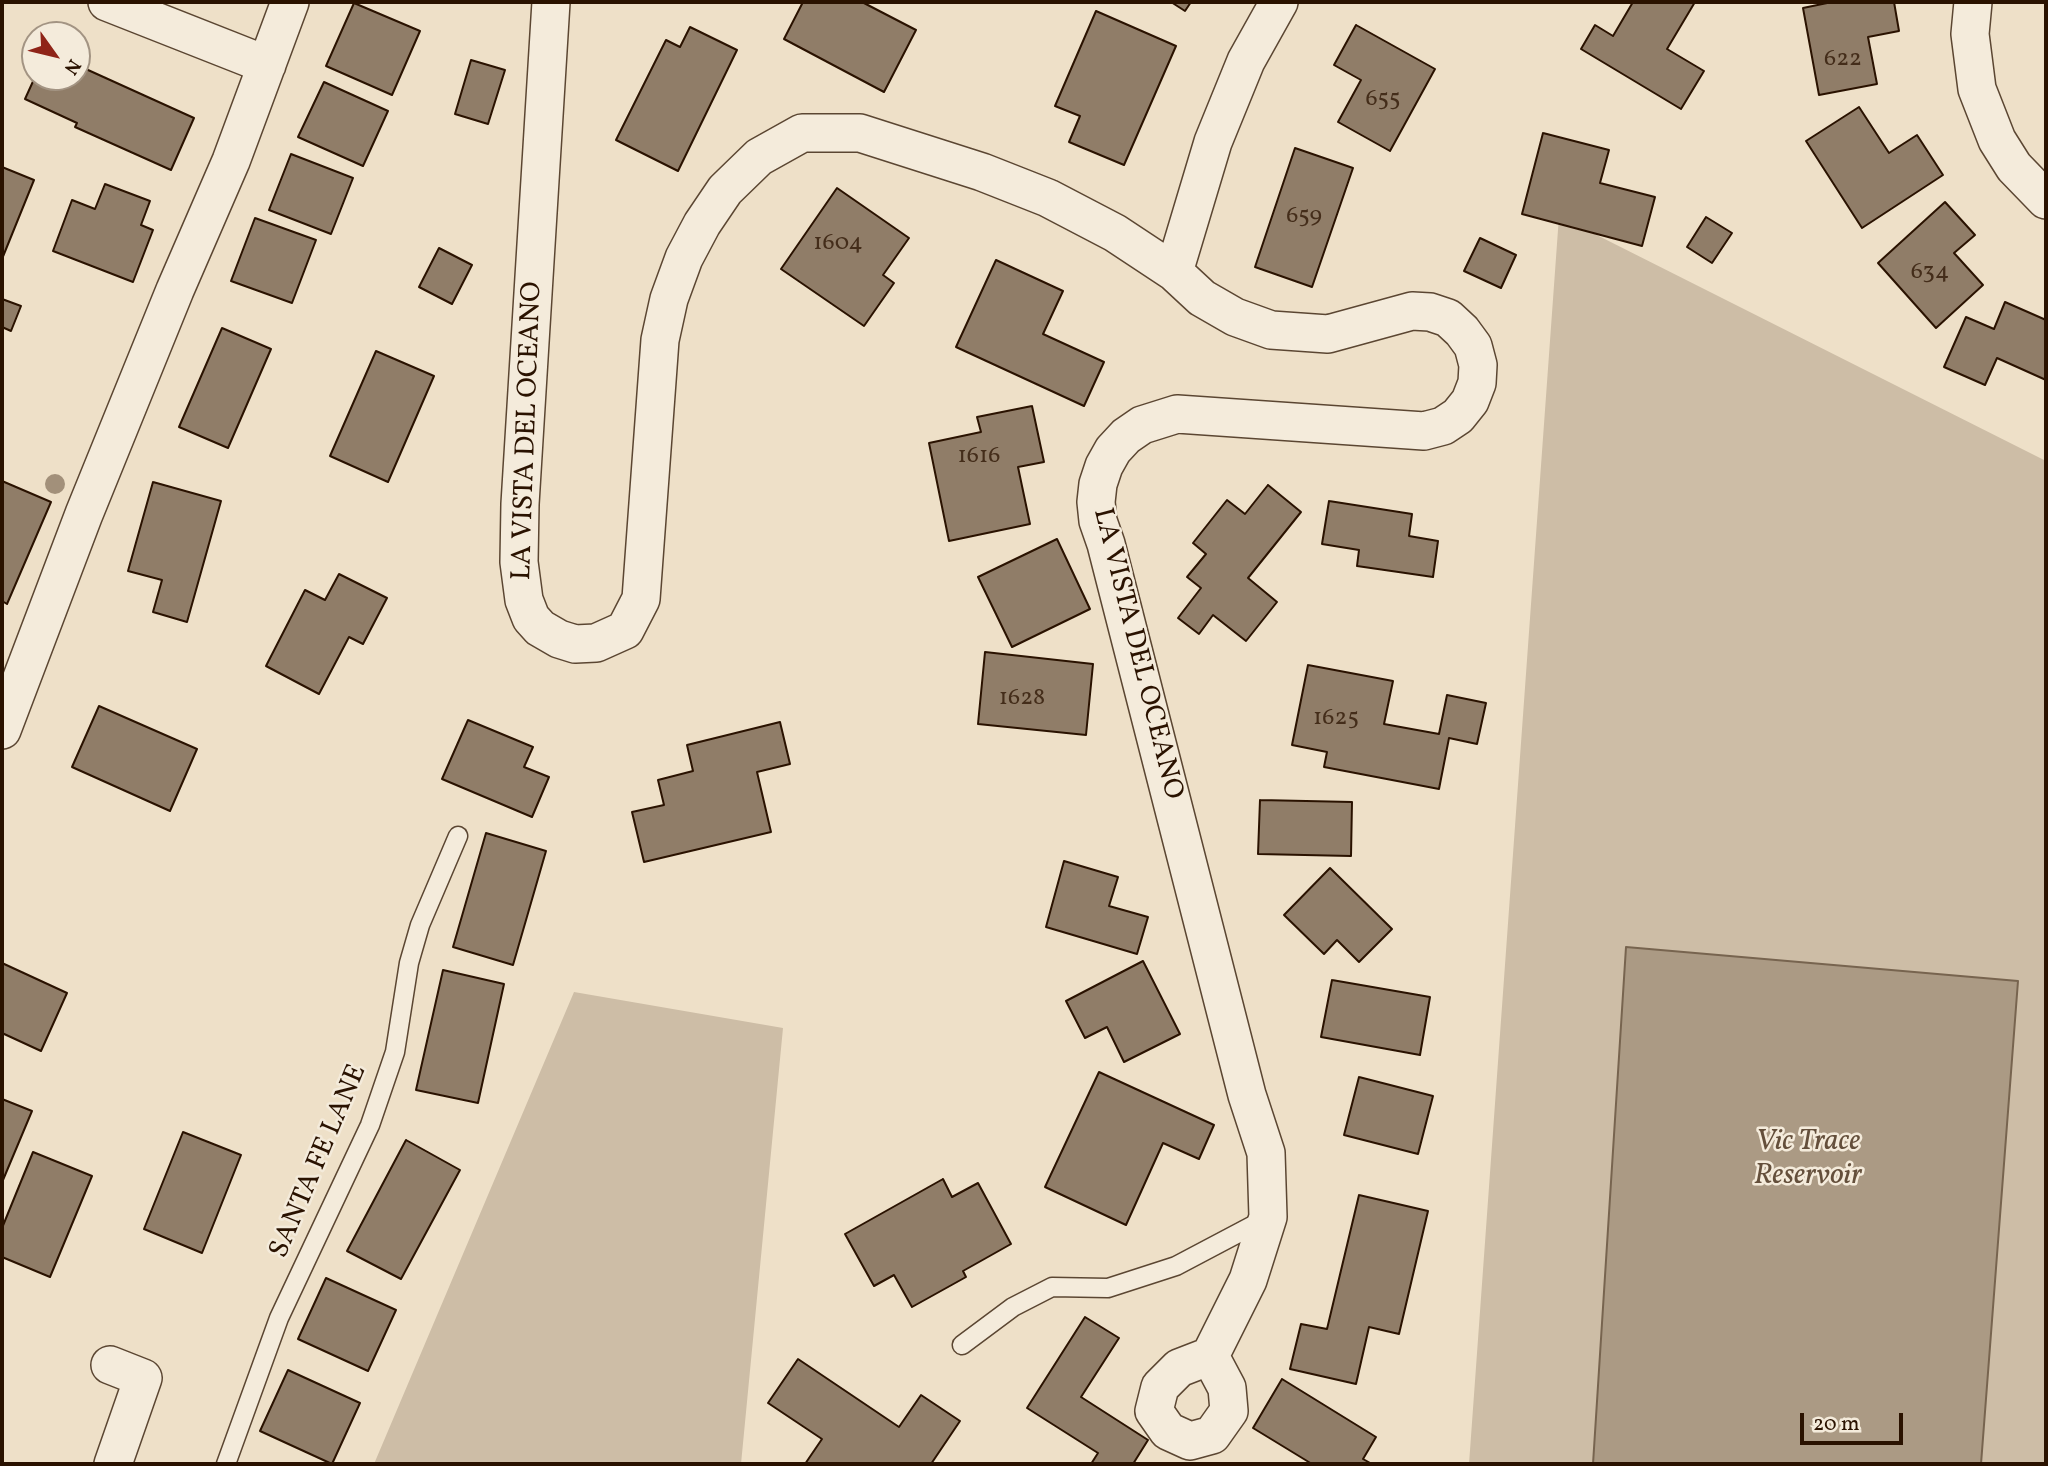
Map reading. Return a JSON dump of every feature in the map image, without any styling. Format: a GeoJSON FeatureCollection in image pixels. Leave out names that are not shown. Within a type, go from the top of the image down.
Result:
{"type":"FeatureCollection","features":[{"type":"Feature","properties":{"kind":"street"},"geometry":{"type":"LineString","coordinates":[[107,2],[267,65]]}},
{"type":"Feature","properties":{"kind":"street"},"geometry":{"type":"LineString","coordinates":[[2,730],[84,514],[230,162],[290,2]]}},
{"type":"Feature","properties":{"kind":"street","name":"LA VISTA DEL OCEANO"},"geometry":{"type":"LineString","coordinates":[[551,2],[520,503],[519,562],[524,600],[531,618],[540,628],[559,639],[575,644],[596,643],[625,629],[641,600],[660,340],[669,299],[684,258],[724,190],[760,157],[802,133],[860,133],[982,172],[1048,198],[1115,233],[1174,272],[1202,298],[1235,317],[1271,330],[1328,334],[1412,311],[1430,312],[1448,318],[1473,346],[1478,365],[1477,383],[1470,401],[1458,416],[1443,426],[1424,431],[1177,414],[1142,425],[1126,436],[1113,450],[1098,484],[1098,521],[1247,1095],[1266,1153],[1268,1217],[1248,1280],[1210,1356]]}},
{"type":"Feature","properties":{"kind":"street"},"geometry":{"type":"LineString","coordinates":[[1174,272],[1213,142],[1246,61],[1279,2]]}},
{"type":"Feature","properties":{"kind":"street"},"geometry":{"type":"LineString","coordinates":[[1973,2],[1970,34],[1977,89],[1997,140],[2014,167],[2046,201]]}},
{"type":"Feature","properties":{"kind":"street"},"geometry":{"type":"LineString","coordinates":[[110,1365],[143,1378],[113,1464]]}},
{"type":"Feature","properties":{"kind":"lane","name":"SANTA FE LANE"},"geometry":{"type":"LineString","coordinates":[[226,1464],[279,1318],[370,1125],[395,1052],[409,963],[420,925],[458,836]]}},
{"type":"Feature","properties":{"kind":"lane"},"geometry":{"type":"LineString","coordinates":[[962,1345],[1013,1307],[1052,1287],[1108,1288],[1175,1266],[1268,1217]]}},
{"type":"Feature","properties":{"kind":"shaded area"},"geometry":{"type":"Polygon","coordinates":[[[1559,216],[2046,461],[2046,1464],[1469,1464],[1559,216]]]}},
{"type":"Feature","properties":{"kind":"shaded area"},"geometry":{"type":"Polygon","coordinates":[[[574,992],[783,1028],[741,1464],[374,1464],[574,992]]]}},
{"type":"Feature","properties":{"kind":"water","name":"Vic Trace Reservoir"},"geometry":{"type":"Polygon","coordinates":[[[1626,947],[2018,981],[1981,1464],[1593,1464],[1626,947]]]}},
{"type":"Feature","properties":{"kind":"building"},"geometry":{"type":"Polygon","coordinates":[[[803,2],[862,2],[916,30],[884,92],[784,39],[803,2]]]}},
{"type":"Feature","properties":{"kind":"building"},"geometry":{"type":"Polygon","coordinates":[[[1171,2],[1191,2],[1185,11],[1171,2]]]}},
{"type":"Feature","properties":{"kind":"building"},"geometry":{"type":"Polygon","coordinates":[[[1633,2],[1695,2],[1667,49],[1704,71],[1681,109],[1581,49],[1595,25],[1613,36],[1633,2]]]}},
{"type":"Feature","properties":{"kind":"building"},"geometry":{"type":"Polygon","coordinates":[[[1832,2],[1894,2],[1899,31],[1868,37],[1877,84],[1819,95],[1803,8],[1832,2]]]}},
{"type":"Feature","properties":{"kind":"building"},"geometry":{"type":"Polygon","coordinates":[[[354,3],[420,31],[392,95],[326,66],[354,3]]]}},
{"type":"Feature","properties":{"kind":"building"},"geometry":{"type":"Polygon","coordinates":[[[1096,11],[1176,46],[1124,165],[1069,142],[1080,116],[1055,106],[1096,11]]]}},
{"type":"Feature","properties":{"kind":"building"},"geometry":{"type":"Polygon","coordinates":[[[1356,25],[1435,69],[1390,151],[1338,122],[1361,80],[1334,65],[1356,25]]]}},
{"type":"Feature","properties":{"kind":"building"},"geometry":{"type":"Polygon","coordinates":[[[690,27],[737,50],[678,171],[616,140],[666,40],[680,47],[690,27]]]}},
{"type":"Feature","properties":{"kind":"building"},"geometry":{"type":"Polygon","coordinates":[[[471,60],[505,70],[488,124],[455,114],[471,60]]]}},
{"type":"Feature","properties":{"kind":"building"},"geometry":{"type":"Polygon","coordinates":[[[91,71],[194,118],[171,170],[75,127],[77,123],[25,99],[29,91],[91,91],[91,71]]]}},
{"type":"Feature","properties":{"kind":"building"},"geometry":{"type":"Polygon","coordinates":[[[324,82],[388,111],[363,166],[298,137],[324,82]]]}},
{"type":"Feature","properties":{"kind":"building"},"geometry":{"type":"Polygon","coordinates":[[[1859,107],[1889,153],[1917,135],[1943,175],[1862,228],[1806,141],[1859,107]]]}},
{"type":"Feature","properties":{"kind":"building"},"geometry":{"type":"Polygon","coordinates":[[[1543,133],[1609,150],[1600,183],[1655,197],[1642,246],[1522,214],[1543,133]]]}},
{"type":"Feature","properties":{"kind":"building"},"geometry":{"type":"Polygon","coordinates":[[[1295,148],[1353,168],[1312,287],[1255,267],[1295,148]]]}},
{"type":"Feature","properties":{"kind":"building"},"geometry":{"type":"Polygon","coordinates":[[[291,154],[353,178],[331,234],[269,210],[291,154]]]}},
{"type":"Feature","properties":{"kind":"building"},"geometry":{"type":"Polygon","coordinates":[[[2,167],[34,180],[2,259],[2,167]]]}},
{"type":"Feature","properties":{"kind":"building"},"geometry":{"type":"Polygon","coordinates":[[[105,184],[150,201],[141,225],[153,230],[133,282],[53,251],[72,200],[95,209],[105,184]]]}},
{"type":"Feature","properties":{"kind":"building"},"geometry":{"type":"Polygon","coordinates":[[[837,188],[909,238],[883,275],[894,283],[864,326],[781,269],[837,188]]]}},
{"type":"Feature","properties":{"kind":"building"},"geometry":{"type":"Polygon","coordinates":[[[1945,202],[1975,235],[1954,253],[1983,285],[1936,328],[1878,263],[1945,202]]]}},
{"type":"Feature","properties":{"kind":"building"},"geometry":{"type":"Polygon","coordinates":[[[1706,217],[1732,233],[1712,263],[1687,247],[1706,217]]]}},
{"type":"Feature","properties":{"kind":"building"},"geometry":{"type":"Polygon","coordinates":[[[255,218],[316,240],[292,303],[231,281],[255,218]]]}},
{"type":"Feature","properties":{"kind":"building"},"geometry":{"type":"Polygon","coordinates":[[[1480,238],[1516,255],[1501,288],[1464,271],[1480,238]]]}},
{"type":"Feature","properties":{"kind":"building"},"geometry":{"type":"Polygon","coordinates":[[[439,248],[472,265],[452,304],[419,287],[439,248]]]}},
{"type":"Feature","properties":{"kind":"building"},"geometry":{"type":"Polygon","coordinates":[[[996,260],[1063,291],[1043,334],[1104,362],[1084,406],[956,347],[996,260]]]}},
{"type":"Feature","properties":{"kind":"building"},"geometry":{"type":"Polygon","coordinates":[[[2,299],[21,306],[11,331],[2,327],[2,299]]]}},
{"type":"Feature","properties":{"kind":"building"},"geometry":{"type":"Polygon","coordinates":[[[2005,302],[2046,320],[2046,380],[1997,358],[1985,385],[1944,367],[1966,317],[1994,329],[2005,302]]]}},
{"type":"Feature","properties":{"kind":"building"},"geometry":{"type":"Polygon","coordinates":[[[222,328],[271,349],[228,448],[179,427],[222,328]]]}},
{"type":"Feature","properties":{"kind":"building"},"geometry":{"type":"Polygon","coordinates":[[[376,351],[434,376],[388,482],[330,456],[376,351]]]}},
{"type":"Feature","properties":{"kind":"building"},"geometry":{"type":"Polygon","coordinates":[[[1032,406],[1044,462],[1018,467],[1030,524],[949,541],[929,443],[981,432],[977,417],[1032,406]]]}},
{"type":"Feature","properties":{"kind":"building"},"geometry":{"type":"Polygon","coordinates":[[[2,481],[51,502],[7,604],[2,601],[2,481]]]}},
{"type":"Feature","properties":{"kind":"building"},"geometry":{"type":"Polygon","coordinates":[[[153,482],[221,501],[187,622],[153,612],[162,580],[128,571],[153,482]]]}},
{"type":"Feature","properties":{"kind":"building"},"geometry":{"type":"Polygon","coordinates":[[[1268,485],[1301,512],[1248,578],[1277,602],[1246,641],[1213,615],[1199,634],[1178,618],[1201,588],[1187,577],[1206,554],[1193,543],[1227,500],[1245,514],[1268,485]]]}},
{"type":"Feature","properties":{"kind":"building"},"geometry":{"type":"Polygon","coordinates":[[[1329,501],[1412,514],[1409,536],[1438,541],[1433,577],[1357,566],[1359,550],[1322,544],[1329,501]]]}},
{"type":"Feature","properties":{"kind":"building"},"geometry":{"type":"Polygon","coordinates":[[[1057,539],[1090,609],[1012,647],[978,577],[1057,539]]]}},
{"type":"Feature","properties":{"kind":"building"},"geometry":{"type":"Polygon","coordinates":[[[339,574],[387,598],[363,644],[349,637],[319,694],[266,666],[305,590],[325,600],[339,574]]]}},
{"type":"Feature","properties":{"kind":"building"},"geometry":{"type":"Polygon","coordinates":[[[985,652],[1093,664],[1086,735],[978,724],[985,652]]]}},
{"type":"Feature","properties":{"kind":"building"},"geometry":{"type":"Polygon","coordinates":[[[1308,665],[1393,681],[1384,724],[1439,734],[1447,695],[1486,703],[1477,744],[1449,738],[1439,789],[1324,767],[1327,752],[1292,745],[1308,665]]]}},
{"type":"Feature","properties":{"kind":"building"},"geometry":{"type":"Polygon","coordinates":[[[99,706],[197,749],[170,811],[72,767],[99,706]]]}},
{"type":"Feature","properties":{"kind":"building"},"geometry":{"type":"Polygon","coordinates":[[[468,720],[533,747],[524,767],[549,777],[532,817],[442,779],[468,720]]]}},
{"type":"Feature","properties":{"kind":"building"},"geometry":{"type":"Polygon","coordinates":[[[780,722],[790,764],[757,772],[771,832],[644,862],[632,812],[664,805],[658,780],[693,771],[687,745],[780,722]]]}},
{"type":"Feature","properties":{"kind":"building"},"geometry":{"type":"Polygon","coordinates":[[[1260,800],[1352,802],[1351,856],[1258,854],[1260,800]]]}},
{"type":"Feature","properties":{"kind":"building"},"geometry":{"type":"Polygon","coordinates":[[[486,833],[546,851],[513,965],[453,947],[486,833]]]}},
{"type":"Feature","properties":{"kind":"building"},"geometry":{"type":"Polygon","coordinates":[[[1064,861],[1118,877],[1109,906],[1148,917],[1137,954],[1046,927],[1064,861]]]}},
{"type":"Feature","properties":{"kind":"building"},"geometry":{"type":"Polygon","coordinates":[[[1330,868],[1392,929],[1359,962],[1337,940],[1324,954],[1284,915],[1330,868]]]}},
{"type":"Feature","properties":{"kind":"building"},"geometry":{"type":"Polygon","coordinates":[[[1143,961],[1180,1034],[1124,1062],[1107,1027],[1085,1038],[1066,1001],[1143,961]]]}},
{"type":"Feature","properties":{"kind":"building"},"geometry":{"type":"Polygon","coordinates":[[[2,963],[67,993],[41,1051],[2,1033],[2,963]]]}},
{"type":"Feature","properties":{"kind":"building"},"geometry":{"type":"Polygon","coordinates":[[[443,970],[504,984],[478,1103],[416,1090],[443,970]]]}},
{"type":"Feature","properties":{"kind":"building"},"geometry":{"type":"Polygon","coordinates":[[[1332,980],[1430,997],[1420,1055],[1321,1037],[1332,980]]]}},
{"type":"Feature","properties":{"kind":"building"},"geometry":{"type":"Polygon","coordinates":[[[1099,1072],[1214,1125],[1199,1159],[1163,1143],[1126,1225],[1045,1187],[1099,1072]]]}},
{"type":"Feature","properties":{"kind":"building"},"geometry":{"type":"Polygon","coordinates":[[[1359,1077],[1433,1096],[1418,1154],[1344,1135],[1359,1077]]]}},
{"type":"Feature","properties":{"kind":"building"},"geometry":{"type":"Polygon","coordinates":[[[2,1099],[32,1111],[3,1180],[2,1180],[2,1099]]]}},
{"type":"Feature","properties":{"kind":"building"},"geometry":{"type":"Polygon","coordinates":[[[183,1132],[241,1155],[202,1253],[144,1229],[183,1132]]]}},
{"type":"Feature","properties":{"kind":"building"},"geometry":{"type":"Polygon","coordinates":[[[406,1140],[460,1170],[401,1279],[347,1251],[406,1140]]]}},
{"type":"Feature","properties":{"kind":"building"},"geometry":{"type":"Polygon","coordinates":[[[33,1152],[92,1176],[50,1277],[2,1257],[2,1228],[33,1152]]]}},
{"type":"Feature","properties":{"kind":"building"},"geometry":{"type":"Polygon","coordinates":[[[943,1179],[952,1197],[978,1183],[1011,1244],[963,1271],[966,1277],[912,1307],[894,1275],[874,1286],[845,1234],[943,1179]]]}},
{"type":"Feature","properties":{"kind":"building"},"geometry":{"type":"Polygon","coordinates":[[[1359,1195],[1428,1211],[1399,1334],[1369,1327],[1356,1384],[1290,1369],[1301,1324],[1327,1329],[1359,1195]]]}},
{"type":"Feature","properties":{"kind":"building"},"geometry":{"type":"Polygon","coordinates":[[[326,1278],[396,1310],[368,1371],[298,1339],[326,1278]]]}},
{"type":"Feature","properties":{"kind":"building"},"geometry":{"type":"Polygon","coordinates":[[[1085,1317],[1119,1338],[1081,1397],[1148,1440],[1133,1464],[1091,1464],[1098,1453],[1027,1408],[1085,1317]]]}},
{"type":"Feature","properties":{"kind":"building"},"geometry":{"type":"Polygon","coordinates":[[[798,1359],[899,1427],[921,1395],[960,1421],[931,1464],[805,1464],[822,1439],[768,1403],[798,1359]]]}},
{"type":"Feature","properties":{"kind":"building"},"geometry":{"type":"Polygon","coordinates":[[[288,1370],[360,1403],[332,1464],[260,1431],[288,1370]]]}},
{"type":"Feature","properties":{"kind":"building"},"geometry":{"type":"Polygon","coordinates":[[[1282,1379],[1376,1437],[1363,1459],[1372,1464],[1312,1464],[1253,1428],[1282,1379]]]}}]}
